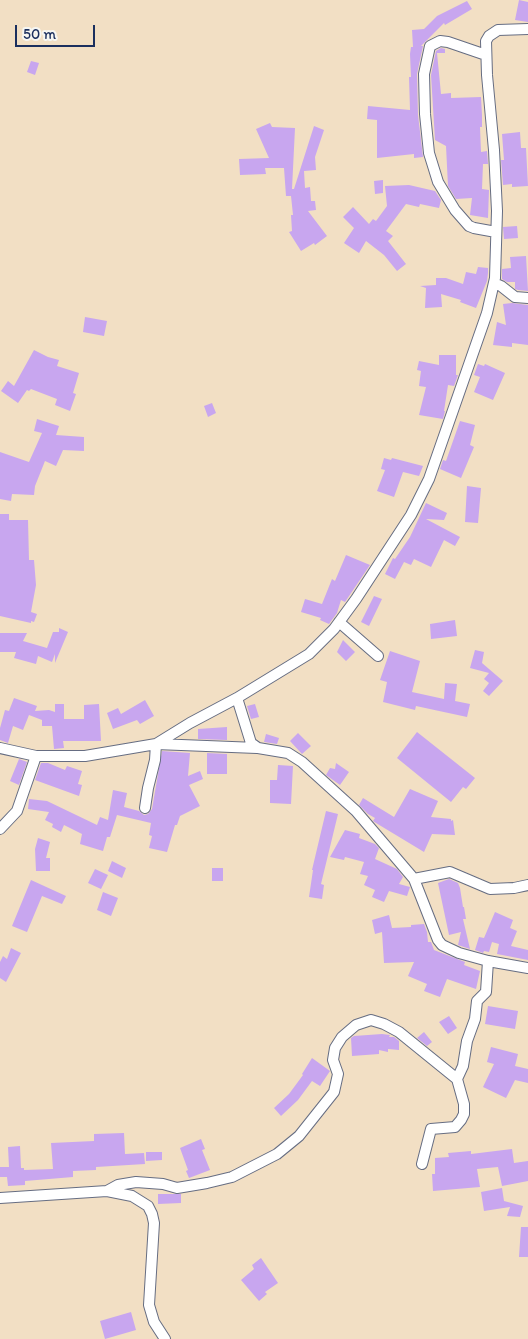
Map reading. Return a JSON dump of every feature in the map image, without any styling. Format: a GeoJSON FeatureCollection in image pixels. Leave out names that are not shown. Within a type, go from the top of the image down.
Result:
{"type":"FeatureCollection","features":[{"type":"Feature","properties":{"kind":"street"},"geometry":{"type":"LineString","coordinates":[[156,744],[190,722],[237,698],[309,654],[339,622],[411,515],[429,479],[487,313],[494,283],[496,174],[486,41],[494,32],[502,29],[528,28]]}},
{"type":"Feature","properties":{"kind":"street"},"geometry":{"type":"LineString","coordinates":[[486,55],[448,42],[440,41],[430,46],[424,74],[425,114],[429,152],[438,182],[455,210],[469,226],[496,232]]}},
{"type":"Feature","properties":{"kind":"street"},"geometry":{"type":"LineString","coordinates":[[494,283],[515,297],[528,298]]}},
{"type":"Feature","properties":{"kind":"street"},"geometry":{"type":"LineString","coordinates":[[339,622],[378,656]]}},
{"type":"Feature","properties":{"kind":"street"},"geometry":{"type":"LineString","coordinates":[[237,698],[249,740],[258,748]]}},
{"type":"Feature","properties":{"kind":"street"},"geometry":{"type":"LineString","coordinates":[[145,808],[155,760],[156,744]]}},
{"type":"Feature","properties":{"kind":"street"},"geometry":{"type":"LineString","coordinates":[[0,748],[36,756],[86,756],[156,744],[258,748],[288,753],[302,762],[356,811],[414,879],[438,940],[442,945],[459,953],[488,961],[528,968]]}},
{"type":"Feature","properties":{"kind":"street"},"geometry":{"type":"LineString","coordinates":[[0,829],[16,811],[36,756]]}},
{"type":"Feature","properties":{"kind":"street"},"geometry":{"type":"LineString","coordinates":[[414,879],[450,872],[490,889],[514,888],[528,885]]}},
{"type":"Feature","properties":{"kind":"street"},"geometry":{"type":"LineString","coordinates":[[457,1079],[463,1066],[467,1041],[475,1019],[477,1001],[486,992],[488,961]]}},
{"type":"Feature","properties":{"kind":"street"},"geometry":{"type":"LineString","coordinates":[[107,1191],[118,1185],[136,1182],[163,1184],[177,1188],[207,1183],[232,1177],[277,1154],[299,1136],[334,1092],[338,1074],[332,1060],[335,1048],[342,1037],[356,1025],[372,1020],[399,1032],[457,1079],[464,1107],[463,1117],[455,1127],[431,1129],[422,1164]]}},
{"type":"Feature","properties":{"kind":"street"},"geometry":{"type":"LineString","coordinates":[[0,1198],[107,1191],[132,1196],[148,1206],[154,1223],[149,1305],[154,1322],[165,1339]]}},
{"type":"Feature","properties":{"kind":"building"},"geometry":{"type":"Polygon","coordinates":[[[519,0],[528,2],[528,22],[515,20],[519,0]]]}},
{"type":"Feature","properties":{"kind":"building"},"geometry":{"type":"Polygon","coordinates":[[[467,1],[472,9],[445,25],[444,23],[421,46],[423,46],[417,74],[418,115],[423,157],[414,158],[414,154],[377,158],[377,120],[367,119],[368,106],[410,110],[409,77],[411,77],[410,54],[411,47],[413,47],[412,30],[424,29],[437,16],[467,1]]]}},
{"type":"Feature","properties":{"kind":"building"},"geometry":{"type":"Polygon","coordinates":[[[441,48],[445,49],[445,53],[437,53],[441,94],[451,93],[451,98],[481,97],[481,152],[487,151],[488,164],[483,164],[482,189],[489,190],[488,218],[470,215],[472,198],[456,199],[448,186],[446,146],[435,140],[431,75],[436,51],[441,48]]]}},
{"type":"Feature","properties":{"kind":"building"},"geometry":{"type":"Polygon","coordinates":[[[31,61],[39,63],[35,75],[27,72],[31,61]]]}},
{"type":"Feature","properties":{"kind":"building"},"geometry":{"type":"Polygon","coordinates":[[[270,123],[272,127],[295,128],[292,189],[294,189],[314,126],[324,130],[315,157],[316,170],[304,171],[305,188],[310,187],[311,201],[315,201],[316,210],[308,211],[327,236],[315,245],[314,243],[301,251],[289,232],[292,231],[291,215],[293,215],[291,196],[286,196],[284,168],[265,168],[266,174],[240,175],[239,159],[269,158],[256,129],[270,123]]]}},
{"type":"Feature","properties":{"kind":"building"},"geometry":{"type":"Polygon","coordinates":[[[520,132],[521,148],[526,148],[528,186],[512,187],[512,184],[503,185],[501,160],[504,160],[502,134],[520,132]]]}},
{"type":"Feature","properties":{"kind":"building"},"geometry":{"type":"Polygon","coordinates":[[[383,180],[383,193],[375,194],[374,181],[383,180]]]}},
{"type":"Feature","properties":{"kind":"building"},"geometry":{"type":"Polygon","coordinates":[[[409,185],[435,191],[441,200],[439,208],[420,204],[419,207],[406,204],[386,231],[393,236],[388,241],[406,264],[397,271],[384,255],[366,241],[359,253],[344,243],[354,228],[343,217],[353,207],[369,224],[373,219],[376,221],[387,206],[385,186],[409,185]]]}},
{"type":"Feature","properties":{"kind":"building"},"geometry":{"type":"Polygon","coordinates":[[[517,226],[518,238],[504,239],[503,227],[517,226]]]}},
{"type":"Feature","properties":{"kind":"building"},"geometry":{"type":"Polygon","coordinates":[[[526,256],[528,291],[515,289],[515,282],[507,282],[502,279],[502,269],[511,268],[510,257],[526,256]]]}},
{"type":"Feature","properties":{"kind":"building"},"geometry":{"type":"Polygon","coordinates":[[[478,267],[488,268],[488,273],[487,281],[476,308],[460,302],[461,300],[441,294],[442,307],[425,308],[426,288],[420,286],[436,285],[436,278],[446,278],[463,284],[466,272],[476,274],[478,267]]]}},
{"type":"Feature","properties":{"kind":"building"},"geometry":{"type":"Polygon","coordinates":[[[503,304],[528,305],[528,345],[512,343],[512,347],[493,345],[497,322],[506,325],[503,304]]]}},
{"type":"Feature","properties":{"kind":"building"},"geometry":{"type":"Polygon","coordinates":[[[85,317],[107,321],[104,336],[83,332],[85,317]]]}},
{"type":"Feature","properties":{"kind":"building"},"geometry":{"type":"Polygon","coordinates":[[[34,350],[59,360],[57,366],[79,373],[73,393],[76,394],[70,411],[55,405],[57,399],[31,389],[27,390],[18,403],[1,391],[8,381],[14,386],[34,350]]]}},
{"type":"Feature","properties":{"kind":"building"},"geometry":{"type":"Polygon","coordinates":[[[439,355],[456,355],[456,375],[458,375],[454,386],[448,385],[443,419],[419,415],[426,387],[419,386],[421,371],[417,370],[419,361],[439,365],[439,355]]]}},
{"type":"Feature","properties":{"kind":"building"},"geometry":{"type":"Polygon","coordinates":[[[478,364],[484,366],[485,364],[505,373],[493,400],[474,392],[480,377],[474,375],[478,364]]]}},
{"type":"Feature","properties":{"kind":"building"},"geometry":{"type":"Polygon","coordinates":[[[212,403],[216,413],[208,417],[204,406],[212,403]]]}},
{"type":"Feature","properties":{"kind":"building"},"geometry":{"type":"Polygon","coordinates":[[[37,419],[59,426],[56,435],[84,437],[84,451],[63,450],[56,466],[45,461],[35,486],[34,495],[12,494],[11,501],[0,499],[0,452],[29,462],[42,433],[34,431],[37,419]]]}},
{"type":"Feature","properties":{"kind":"building"},"geometry":{"type":"Polygon","coordinates":[[[460,421],[475,425],[470,445],[474,447],[461,478],[440,469],[443,460],[446,461],[460,421]]]}},
{"type":"Feature","properties":{"kind":"building"},"geometry":{"type":"Polygon","coordinates":[[[384,458],[391,460],[392,458],[423,466],[419,476],[403,472],[394,497],[377,491],[385,470],[381,469],[384,458]]]}},
{"type":"Feature","properties":{"kind":"building"},"geometry":{"type":"Polygon","coordinates":[[[467,486],[481,488],[478,523],[465,522],[467,486]]]}},
{"type":"Feature","properties":{"kind":"building"},"geometry":{"type":"Polygon","coordinates":[[[426,503],[447,513],[444,520],[426,519],[460,537],[455,546],[444,540],[431,567],[414,559],[411,565],[404,562],[395,579],[385,574],[393,558],[395,559],[410,537],[426,503]]]}},
{"type":"Feature","properties":{"kind":"building"},"geometry":{"type":"Polygon","coordinates":[[[0,514],[9,514],[9,520],[28,520],[29,560],[34,560],[36,585],[31,612],[37,614],[34,622],[31,621],[31,623],[0,616],[0,514]]]}},
{"type":"Feature","properties":{"kind":"building"},"geometry":{"type":"Polygon","coordinates":[[[346,555],[370,565],[345,602],[341,600],[337,613],[329,624],[320,620],[321,618],[301,612],[305,599],[322,604],[332,579],[335,581],[346,555]]]}},
{"type":"Feature","properties":{"kind":"building"},"geometry":{"type":"Polygon","coordinates":[[[374,596],[382,599],[369,626],[361,622],[374,596]]]}},
{"type":"Feature","properties":{"kind":"building"},"geometry":{"type":"Polygon","coordinates":[[[455,620],[457,636],[431,639],[430,624],[455,620]]]}},
{"type":"Feature","properties":{"kind":"building"},"geometry":{"type":"Polygon","coordinates":[[[59,628],[68,632],[55,663],[55,654],[52,662],[38,656],[36,664],[14,658],[16,652],[0,652],[0,633],[27,633],[23,641],[47,648],[53,632],[59,632],[59,628]]]}},
{"type":"Feature","properties":{"kind":"building"},"geometry":{"type":"Polygon","coordinates":[[[343,640],[355,652],[346,661],[337,652],[343,640]]]}},
{"type":"Feature","properties":{"kind":"building"},"geometry":{"type":"Polygon","coordinates":[[[475,650],[484,652],[482,663],[503,681],[489,696],[483,691],[489,683],[484,679],[489,673],[470,668],[475,650]]]}},
{"type":"Feature","properties":{"kind":"building"},"geometry":{"type":"Polygon","coordinates":[[[390,651],[420,661],[412,692],[444,699],[445,683],[457,684],[455,701],[470,704],[467,717],[416,706],[415,710],[383,702],[387,682],[380,680],[390,651]]]}},
{"type":"Feature","properties":{"kind":"building"},"geometry":{"type":"Polygon","coordinates":[[[14,698],[37,706],[35,711],[49,710],[55,712],[55,704],[64,704],[64,719],[84,719],[84,705],[99,704],[101,741],[63,741],[64,748],[54,749],[52,726],[42,726],[42,720],[29,715],[23,730],[13,726],[8,743],[0,740],[0,728],[5,710],[9,711],[14,698]]]}},
{"type":"Feature","properties":{"kind":"building"},"geometry":{"type":"Polygon","coordinates":[[[145,700],[154,716],[140,724],[137,720],[113,729],[107,713],[118,708],[121,714],[145,700]]]}},
{"type":"Feature","properties":{"kind":"building"},"geometry":{"type":"Polygon","coordinates":[[[255,704],[259,717],[251,719],[247,706],[255,704]]]}},
{"type":"Feature","properties":{"kind":"building"},"geometry":{"type":"Polygon","coordinates":[[[227,727],[227,740],[198,739],[198,729],[227,727]]]}},
{"type":"Feature","properties":{"kind":"building"},"geometry":{"type":"Polygon","coordinates":[[[417,732],[475,778],[466,789],[463,787],[451,802],[397,758],[417,732]]]}},
{"type":"Feature","properties":{"kind":"building"},"geometry":{"type":"Polygon","coordinates":[[[298,733],[311,746],[302,754],[290,741],[298,733]]]}},
{"type":"Feature","properties":{"kind":"building"},"geometry":{"type":"Polygon","coordinates":[[[266,734],[279,738],[277,744],[264,742],[266,734]]]}},
{"type":"Feature","properties":{"kind":"building"},"geometry":{"type":"Polygon","coordinates":[[[162,751],[190,753],[188,776],[200,771],[203,779],[189,785],[200,806],[180,816],[177,825],[175,825],[167,852],[149,848],[152,836],[149,835],[151,823],[117,815],[103,851],[80,844],[82,834],[64,825],[61,832],[52,827],[53,824],[45,820],[49,812],[28,809],[29,799],[47,801],[97,825],[100,817],[108,820],[113,790],[127,793],[124,807],[139,811],[144,815],[148,814],[152,809],[162,751]]]}},
{"type":"Feature","properties":{"kind":"building"},"geometry":{"type":"Polygon","coordinates":[[[207,753],[227,754],[227,774],[207,774],[207,753]]]}},
{"type":"Feature","properties":{"kind":"building"},"geometry":{"type":"Polygon","coordinates":[[[19,759],[27,762],[19,785],[10,781],[19,759]]]}},
{"type":"Feature","properties":{"kind":"building"},"geometry":{"type":"Polygon","coordinates":[[[41,763],[48,763],[65,770],[67,766],[82,771],[78,784],[82,785],[79,796],[35,780],[41,763]]]}},
{"type":"Feature","properties":{"kind":"building"},"geometry":{"type":"Polygon","coordinates":[[[336,763],[349,772],[340,785],[326,775],[330,768],[335,769],[336,763]]]}},
{"type":"Feature","properties":{"kind":"building"},"geometry":{"type":"Polygon","coordinates":[[[278,765],[293,766],[291,804],[270,803],[270,780],[277,780],[278,765]]]}},
{"type":"Feature","properties":{"kind":"building"},"geometry":{"type":"Polygon","coordinates":[[[410,789],[438,801],[431,817],[453,820],[455,835],[432,834],[424,852],[373,821],[375,818],[359,805],[363,798],[394,817],[410,789]]]}},
{"type":"Feature","properties":{"kind":"building"},"geometry":{"type":"Polygon","coordinates":[[[326,811],[338,814],[321,884],[324,885],[322,899],[309,897],[312,870],[326,811]]]}},
{"type":"Feature","properties":{"kind":"building"},"geometry":{"type":"Polygon","coordinates":[[[345,830],[360,834],[359,838],[375,844],[379,848],[375,859],[397,869],[403,877],[399,884],[410,887],[407,896],[389,891],[384,902],[372,897],[375,890],[364,885],[368,876],[360,874],[364,862],[345,857],[344,860],[330,857],[345,830]]]}},
{"type":"Feature","properties":{"kind":"building"},"geometry":{"type":"Polygon","coordinates":[[[38,838],[50,842],[46,858],[50,858],[50,871],[36,871],[35,849],[38,838]]]}},
{"type":"Feature","properties":{"kind":"building"},"geometry":{"type":"Polygon","coordinates":[[[112,861],[126,868],[122,878],[108,871],[112,861]]]}},
{"type":"Feature","properties":{"kind":"building"},"geometry":{"type":"Polygon","coordinates":[[[212,868],[223,868],[223,881],[212,881],[212,868]]]}},
{"type":"Feature","properties":{"kind":"building"},"geometry":{"type":"Polygon","coordinates":[[[95,869],[108,875],[101,889],[88,883],[95,869]]]}},
{"type":"Feature","properties":{"kind":"building"},"geometry":{"type":"Polygon","coordinates":[[[449,879],[458,883],[460,888],[466,919],[463,919],[470,949],[458,945],[461,932],[449,935],[438,883],[449,879]]]}},
{"type":"Feature","properties":{"kind":"building"},"geometry":{"type":"Polygon","coordinates":[[[31,880],[66,896],[62,904],[42,896],[27,932],[12,926],[31,880]]]}},
{"type":"Feature","properties":{"kind":"building"},"geometry":{"type":"Polygon","coordinates":[[[103,892],[118,898],[111,916],[97,910],[103,892]]]}},
{"type":"Feature","properties":{"kind":"building"},"geometry":{"type":"Polygon","coordinates":[[[495,912],[513,920],[510,928],[517,931],[511,946],[528,950],[528,960],[497,954],[499,944],[492,942],[489,952],[484,951],[483,953],[475,950],[479,937],[484,938],[495,912]]]}},
{"type":"Feature","properties":{"kind":"building"},"geometry":{"type":"Polygon","coordinates":[[[389,915],[392,928],[424,924],[428,942],[431,942],[434,950],[465,962],[464,965],[480,971],[476,989],[447,979],[440,997],[424,991],[427,984],[408,976],[414,962],[384,963],[382,932],[375,934],[372,920],[389,915]]]}},
{"type":"Feature","properties":{"kind":"building"},"geometry":{"type":"Polygon","coordinates":[[[11,948],[21,953],[6,982],[0,978],[0,962],[3,956],[7,959],[11,948]]]}},
{"type":"Feature","properties":{"kind":"building"},"geometry":{"type":"Polygon","coordinates":[[[488,1006],[518,1011],[515,1029],[485,1024],[488,1006]]]}},
{"type":"Feature","properties":{"kind":"building"},"geometry":{"type":"Polygon","coordinates":[[[449,1016],[457,1028],[448,1034],[439,1022],[449,1016]]]}},
{"type":"Feature","properties":{"kind":"building"},"geometry":{"type":"Polygon","coordinates":[[[424,1032],[432,1042],[427,1046],[417,1038],[424,1032]]]}},
{"type":"Feature","properties":{"kind":"building"},"geometry":{"type":"Polygon","coordinates":[[[390,1035],[389,1037],[394,1037],[399,1041],[399,1050],[388,1049],[388,1052],[379,1050],[379,1054],[352,1056],[351,1038],[354,1036],[390,1035]]]}},
{"type":"Feature","properties":{"kind":"building"},"geometry":{"type":"Polygon","coordinates":[[[491,1047],[518,1054],[515,1066],[528,1069],[528,1083],[515,1080],[506,1098],[483,1087],[494,1064],[487,1062],[491,1047]]]}},
{"type":"Feature","properties":{"kind":"building"},"geometry":{"type":"Polygon","coordinates":[[[312,1058],[330,1071],[320,1086],[312,1081],[298,1100],[281,1116],[274,1108],[289,1094],[303,1075],[312,1058]]]}},
{"type":"Feature","properties":{"kind":"building"},"geometry":{"type":"Polygon","coordinates":[[[124,1133],[125,1154],[144,1153],[145,1164],[96,1167],[96,1170],[73,1171],[73,1177],[25,1181],[25,1185],[8,1186],[7,1177],[0,1177],[0,1167],[9,1167],[8,1147],[20,1146],[21,1168],[24,1168],[24,1170],[53,1169],[51,1143],[94,1141],[94,1134],[124,1133]]]}},
{"type":"Feature","properties":{"kind":"building"},"geometry":{"type":"Polygon","coordinates":[[[201,1139],[205,1149],[202,1150],[210,1170],[189,1178],[180,1148],[201,1139]]]}},
{"type":"Feature","properties":{"kind":"building"},"geometry":{"type":"Polygon","coordinates":[[[512,1149],[514,1163],[528,1161],[528,1181],[502,1186],[498,1167],[477,1169],[480,1187],[433,1191],[432,1174],[435,1174],[435,1158],[449,1157],[448,1153],[471,1151],[471,1154],[512,1149]]]}},
{"type":"Feature","properties":{"kind":"building"},"geometry":{"type":"Polygon","coordinates":[[[146,1152],[162,1152],[162,1160],[146,1161],[146,1152]]]}},
{"type":"Feature","properties":{"kind":"building"},"geometry":{"type":"Polygon","coordinates":[[[502,1188],[504,1201],[523,1206],[520,1217],[507,1216],[510,1207],[484,1211],[481,1192],[502,1188]]]}},
{"type":"Feature","properties":{"kind":"building"},"geometry":{"type":"Polygon","coordinates":[[[158,1194],[181,1194],[181,1203],[158,1204],[158,1194]]]}},
{"type":"Feature","properties":{"kind":"building"},"geometry":{"type":"Polygon","coordinates":[[[521,1227],[528,1227],[528,1257],[519,1257],[521,1227]]]}},
{"type":"Feature","properties":{"kind":"building"},"geometry":{"type":"Polygon","coordinates":[[[261,1258],[278,1283],[265,1292],[267,1294],[259,1301],[241,1280],[254,1269],[252,1265],[261,1258]]]}},
{"type":"Feature","properties":{"kind":"building"},"geometry":{"type":"Polygon","coordinates":[[[131,1312],[136,1330],[105,1339],[100,1321],[131,1312]]]}}]}
